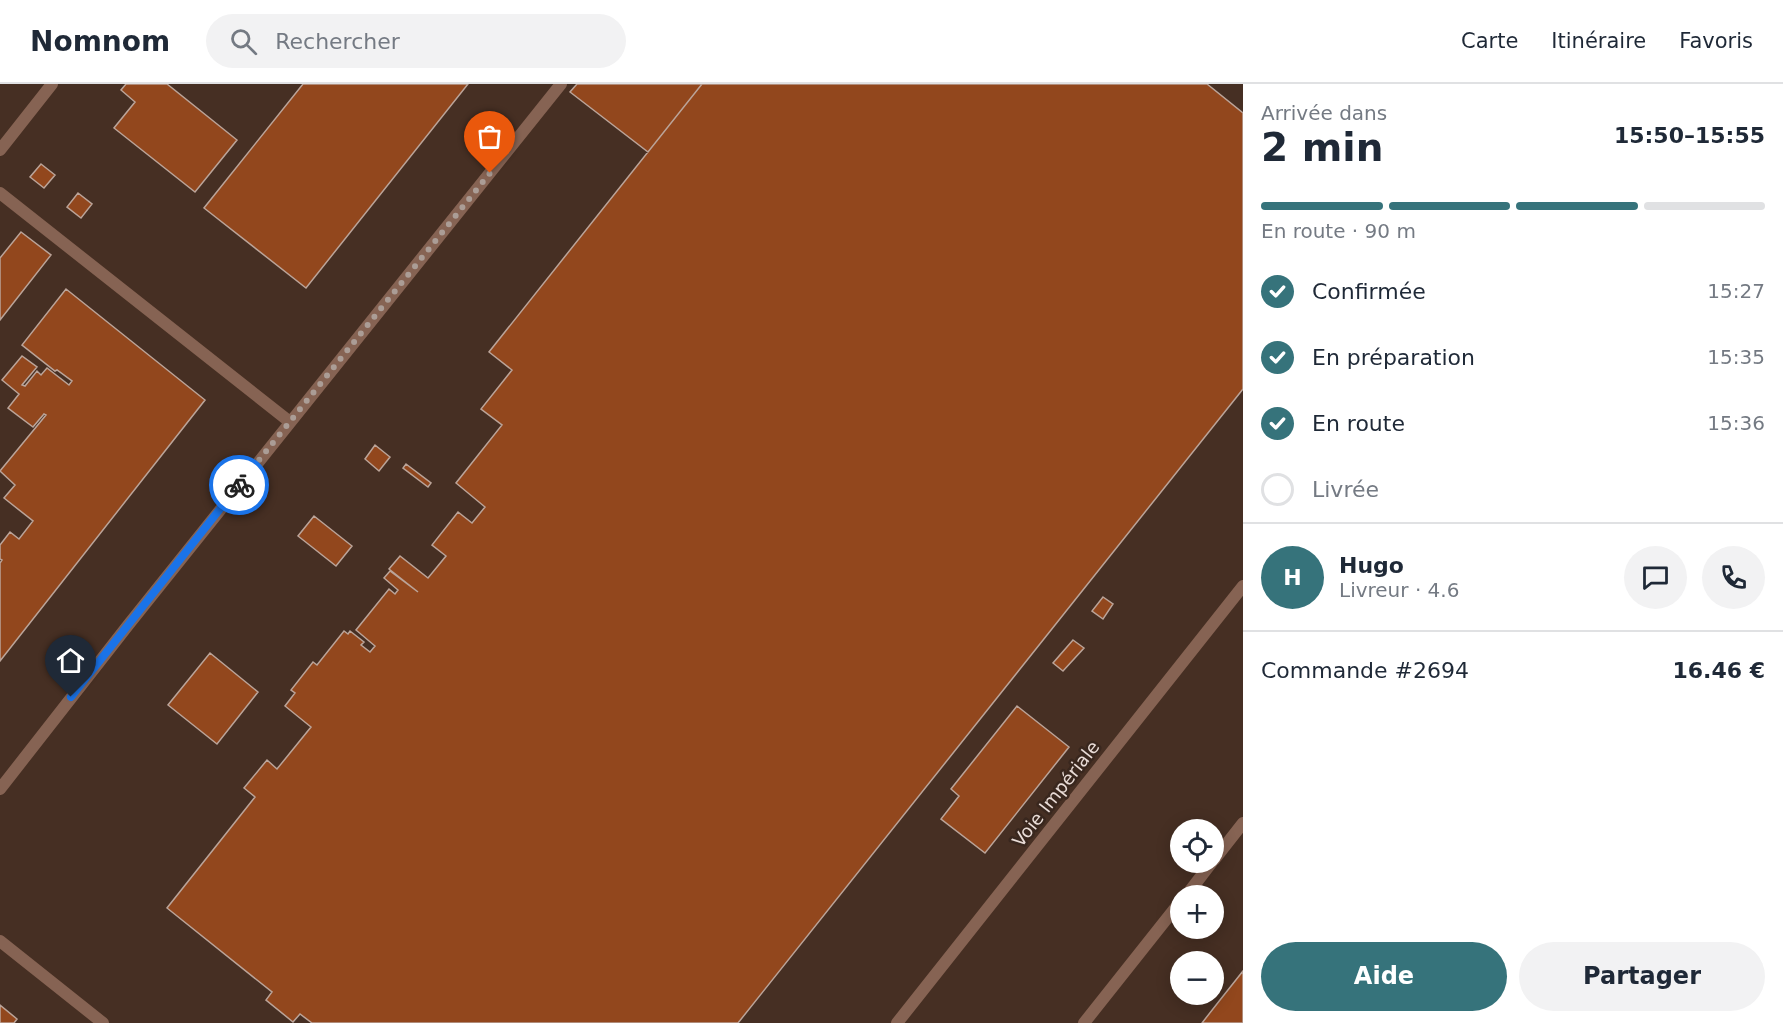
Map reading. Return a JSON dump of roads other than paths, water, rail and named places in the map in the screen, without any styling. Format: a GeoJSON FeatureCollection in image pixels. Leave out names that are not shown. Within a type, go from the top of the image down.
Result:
{"type":"FeatureCollection","features":[{"type":"Feature","properties":{"kind":"street"},"geometry":{"type":"LineString","coordinates":[[0,150],[52,84]]}},
{"type":"Feature","properties":{"kind":"street"},"geometry":{"type":"LineString","coordinates":[[0,789],[561,84]]}},
{"type":"Feature","properties":{"kind":"street"},"geometry":{"type":"LineString","coordinates":[[0,193],[290,422]]}},
{"type":"Feature","properties":{"kind":"street","name":"Voie Impériale"},"geometry":{"type":"LineString","coordinates":[[897,1023],[1243,586]]}},
{"type":"Feature","properties":{"kind":"street"},"geometry":{"type":"LineString","coordinates":[[1224,847],[1243,823]]}},
{"type":"Feature","properties":{"kind":"street"},"geometry":{"type":"LineString","coordinates":[[1194,885],[1203,873]]}},
{"type":"Feature","properties":{"kind":"street"},"geometry":{"type":"LineString","coordinates":[[1084,1023],[1170,915]]}},
{"type":"Feature","properties":{"kind":"street"},"geometry":{"type":"LineString","coordinates":[[0,941],[103,1023]]}}]}
